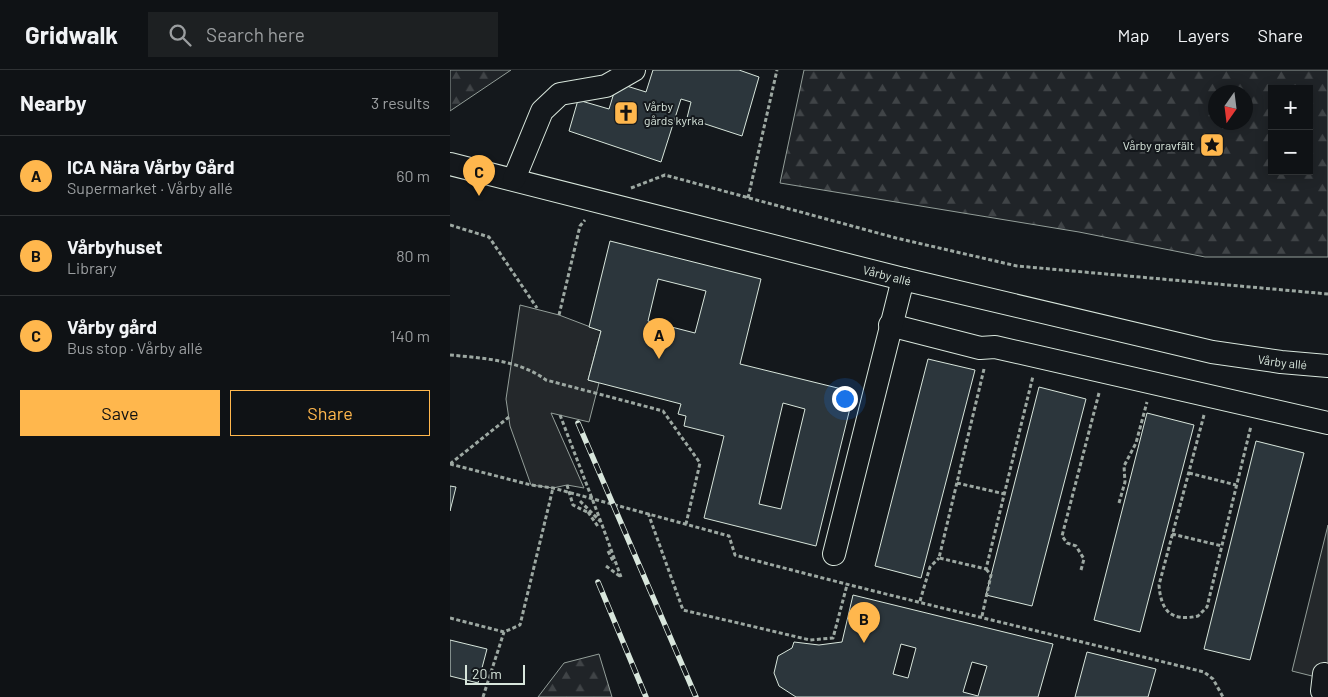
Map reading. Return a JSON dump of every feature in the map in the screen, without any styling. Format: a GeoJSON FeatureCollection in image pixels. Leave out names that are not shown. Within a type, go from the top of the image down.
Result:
{"type":"FeatureCollection","features":[{"type":"Feature","properties":{"kind":"street"},"geometry":{"type":"LineString","coordinates":[[514,179],[542,111],[560,94],[606,86],[634,70]]}},
{"type":"Feature","properties":{"kind":"street","name":"Vårby allé"},"geometry":{"type":"LineString","coordinates":[[450,164],[903,279],[1212,352],[1281,362],[1328,366]]}},
{"type":"Feature","properties":{"kind":"street"},"geometry":{"type":"LineString","coordinates":[[834,554],[903,279]]}},
{"type":"Feature","properties":{"kind":"street"},"geometry":{"type":"LineString","coordinates":[[890,325],[980,348],[996,347],[1328,423]]}},
{"type":"Feature","properties":{"kind":"path"},"geometry":{"type":"LineString","coordinates":[[748,198],[777,70]]}},
{"type":"Feature","properties":{"kind":"path"},"geometry":{"type":"LineString","coordinates":[[625,190],[665,175],[896,238],[1017,266],[1328,294]]}},
{"type":"Feature","properties":{"kind":"path"},"geometry":{"type":"LineString","coordinates":[[560,315],[580,226],[590,213]]}},
{"type":"Feature","properties":{"kind":"path"},"geometry":{"type":"LineString","coordinates":[[450,225],[489,237],[536,308]]}},
{"type":"Feature","properties":{"kind":"path"},"geometry":{"type":"LineString","coordinates":[[450,355],[496,359],[536,372],[546,380],[663,411],[700,463],[686,524]]}},
{"type":"Feature","properties":{"kind":"path"},"geometry":{"type":"LineString","coordinates":[[920,601],[930,567],[939,558],[985,364]]}},
{"type":"Feature","properties":{"kind":"path"},"geometry":{"type":"LineString","coordinates":[[986,569],[1035,370]]}},
{"type":"Feature","properties":{"kind":"path"},"geometry":{"type":"LineString","coordinates":[[1081,570],[1084,559],[1076,546],[1067,543],[1062,536],[1100,388]]}},
{"type":"Feature","properties":{"kind":"path"},"geometry":{"type":"LineString","coordinates":[[1119,503],[1125,482],[1124,466],[1136,443],[1148,400]]}},
{"type":"Feature","properties":{"kind":"path"},"geometry":{"type":"LineString","coordinates":[[1206,407],[1159,585],[1160,602],[1168,612],[1179,618],[1198,616],[1207,607],[1252,418]]}},
{"type":"Feature","properties":{"kind":"path"},"geometry":{"type":"LineString","coordinates":[[560,414],[622,577]]}},
{"type":"Feature","properties":{"kind":"path"},"geometry":{"type":"LineString","coordinates":[[450,464],[508,417]]}},
{"type":"Feature","properties":{"kind":"path"},"geometry":{"type":"LineString","coordinates":[[450,464],[531,485],[553,488],[729,536],[735,555],[847,585],[982,616],[1204,672],[1213,679],[1223,697]]}},
{"type":"Feature","properties":{"kind":"path"},"geometry":{"type":"LineString","coordinates":[[1189,473],[1236,485]]}},
{"type":"Feature","properties":{"kind":"path"},"geometry":{"type":"LineString","coordinates":[[957,482],[1005,494]]}},
{"type":"Feature","properties":{"kind":"path"},"geometry":{"type":"LineString","coordinates":[[567,485],[573,505],[589,513]]}},
{"type":"Feature","properties":{"kind":"path"},"geometry":{"type":"LineString","coordinates":[[450,618],[504,632],[520,625],[553,488]]}},
{"type":"Feature","properties":{"kind":"path"},"geometry":{"type":"LineString","coordinates":[[599,528],[580,501],[601,522]]}},
{"type":"Feature","properties":{"kind":"path"},"geometry":{"type":"LineString","coordinates":[[648,513],[683,610],[810,640],[833,638],[847,585]]}},
{"type":"Feature","properties":{"kind":"path"},"geometry":{"type":"LineString","coordinates":[[1172,534],[1222,546]]}},
{"type":"Feature","properties":{"kind":"path"},"geometry":{"type":"LineString","coordinates":[[608,551],[622,577]]}},
{"type":"Feature","properties":{"kind":"path"},"geometry":{"type":"LineString","coordinates":[[939,558],[986,569],[991,575],[982,616]]}},
{"type":"Feature","properties":{"kind":"path"},"geometry":{"type":"LineString","coordinates":[[606,566],[622,577]]}},
{"type":"Feature","properties":{"kind":"path"},"geometry":{"type":"LineString","coordinates":[[483,697],[504,632]]}},
{"type":"Feature","properties":{"kind":"green space"},"geometry":{"type":"Polygon","coordinates":[[[450,70],[511,70],[450,111],[450,70]]]}},
{"type":"Feature","properties":{"kind":"green space"},"geometry":{"type":"Polygon","coordinates":[[[804,70],[1328,70],[1328,257],[1205,257],[1079,232],[780,183],[804,70]]]}},
{"type":"Feature","properties":{"kind":"green space"},"geometry":{"type":"Polygon","coordinates":[[[599,654],[612,697],[538,697],[564,663],[599,654]]]}},
{"type":"Feature","properties":{"kind":"shaded area"},"geometry":{"type":"Polygon","coordinates":[[[520,305],[559,315],[601,331],[588,380],[599,383],[589,422],[551,413],[584,488],[567,485],[553,488],[531,485],[510,426],[506,399],[520,305]]]}},
{"type":"Feature","properties":{"kind":"shaded area"},"geometry":{"type":"Polygon","coordinates":[[[1328,525],[1328,680],[1292,671],[1328,525]]]}},
{"type":"Feature","properties":{"kind":"building","name":"Vårby gårds kyrka"},"geometry":{"type":"Polygon","coordinates":[[[653,70],[739,70],[759,77],[742,136],[687,118],[691,102],[681,99],[661,162],[569,131],[578,100],[609,109],[617,83],[646,92],[653,70]]]}},
{"type":"Feature","properties":{"kind":"building"},"geometry":{"type":"Polygon","coordinates":[[[610,241],[761,279],[740,364],[854,392],[816,546],[704,518],[724,436],[684,426],[686,416],[678,414],[681,404],[588,380],[601,331],[589,327],[610,241]],[[658,279],[648,321],[695,333],[706,291],[658,279]],[[783,403],[759,504],[781,509],[805,409],[783,403]]]}},
{"type":"Feature","properties":{"kind":"building"},"geometry":{"type":"Polygon","coordinates":[[[928,359],[975,370],[921,578],[875,566],[928,359]]]}},
{"type":"Feature","properties":{"kind":"building"},"geometry":{"type":"Polygon","coordinates":[[[1039,387],[1086,399],[1032,606],[986,595],[1039,387]]]}},
{"type":"Feature","properties":{"kind":"building"},"geometry":{"type":"Polygon","coordinates":[[[1147,413],[1194,425],[1140,632],[1094,620],[1147,413]]]}},
{"type":"Feature","properties":{"kind":"building"},"geometry":{"type":"Polygon","coordinates":[[[1256,441],[1304,453],[1250,660],[1204,649],[1256,441]]]}},
{"type":"Feature","properties":{"kind":"building"},"geometry":{"type":"Polygon","coordinates":[[[450,486],[456,487],[450,511],[450,486]]]}},
{"type":"Feature","properties":{"kind":"building"},"geometry":{"type":"Polygon","coordinates":[[[853,595],[1053,644],[1038,697],[796,697],[779,686],[774,673],[778,656],[792,648],[794,642],[819,645],[842,642],[853,595]],[[901,644],[893,674],[908,678],[916,648],[901,644]],[[972,662],[963,692],[978,696],[987,666],[972,662]]]}},
{"type":"Feature","properties":{"kind":"building"},"geometry":{"type":"Polygon","coordinates":[[[450,640],[487,649],[478,683],[450,676],[450,640]]]}},
{"type":"Feature","properties":{"kind":"building"},"geometry":{"type":"Polygon","coordinates":[[[1087,652],[1156,669],[1148,697],[1075,697],[1087,652]]]}},
{"type":"Feature","properties":{"kind":"railway"},"geometry":{"type":"LineString","coordinates":[[578,423],[696,697]]}},
{"type":"Feature","properties":{"kind":"railway"},"geometry":{"type":"LineString","coordinates":[[598,582],[646,697]]}},
{"type":"Feature","properties":{"kind":"place","name":"Vårby gårds kyrka"},"geometry":{"type":"Point","coordinates":[626,113]}},
{"type":"Feature","properties":{"kind":"place","name":"Vårby gravfält"},"geometry":{"type":"Point","coordinates":[1212,145]}},
{"type":"Feature","properties":{"kind":"place","name":"Vårby gård"},"geometry":{"type":"Point","coordinates":[479,196]}},
{"type":"Feature","properties":{"kind":"place","name":"ICA Nära Vårby Gård"},"geometry":{"type":"Point","coordinates":[659,359]}},
{"type":"Feature","properties":{"kind":"place","name":"Vårbyhuset"},"geometry":{"type":"Point","coordinates":[864,643]}}]}
